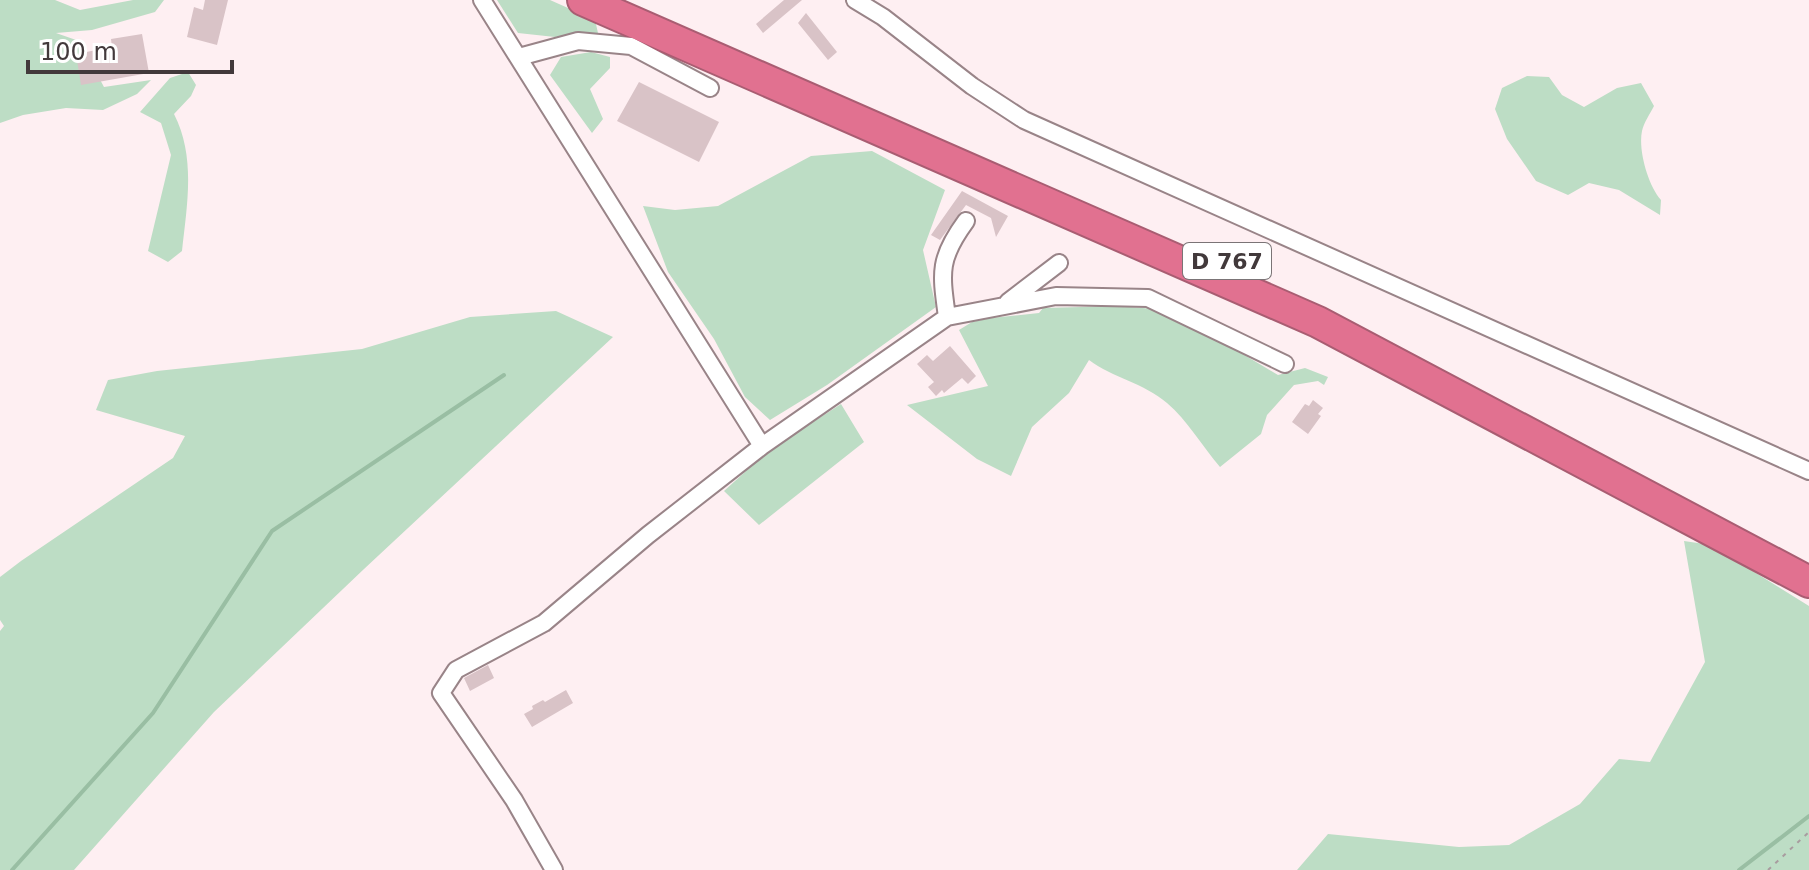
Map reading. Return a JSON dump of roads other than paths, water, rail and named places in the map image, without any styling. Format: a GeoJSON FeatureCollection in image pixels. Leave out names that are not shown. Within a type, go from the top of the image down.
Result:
{"type":"FeatureCollection","features":[{"type":"Feature","properties":{"kind":"highway","name":"D 767"},"geometry":{"type":"LineString","coordinates":[[583,0],[1318,322],[1809,582]]}},
{"type":"Feature","properties":{"kind":"highway","name":"D 767"},"geometry":{"type":"LineString","coordinates":[[627,0],[1312,299],[1809,560]]}},
{"type":"Feature","properties":{"kind":"street"},"geometry":{"type":"LineString","coordinates":[[482,0],[762,446]]}},
{"type":"Feature","properties":{"kind":"street"},"geometry":{"type":"LineString","coordinates":[[855,0],[1024,120],[1809,471]]}},
{"type":"Feature","properties":{"kind":"street"},"geometry":{"type":"LineString","coordinates":[[519,57],[578,41],[631,46],[710,88]]}},
{"type":"Feature","properties":{"kind":"street"},"geometry":{"type":"LineString","coordinates":[[947,317],[941,271],[952,240],[966,221]]}},
{"type":"Feature","properties":{"kind":"street"},"geometry":{"type":"LineString","coordinates":[[1007,303],[1059,263]]}},
{"type":"Feature","properties":{"kind":"street"},"geometry":{"type":"LineString","coordinates":[[554,870],[514,800],[441,693],[456,670],[544,623],[648,535],[762,446],[947,317],[1056,296],[1148,298],[1285,364]]}},
{"type":"Feature","properties":{"kind":"waterway"},"geometry":{"type":"LineString","coordinates":[[12,870],[153,713],[272,531],[504,375]]}},
{"type":"Feature","properties":{"kind":"waterway"},"geometry":{"type":"LineString","coordinates":[[1739,870],[1809,816]]}}]}
